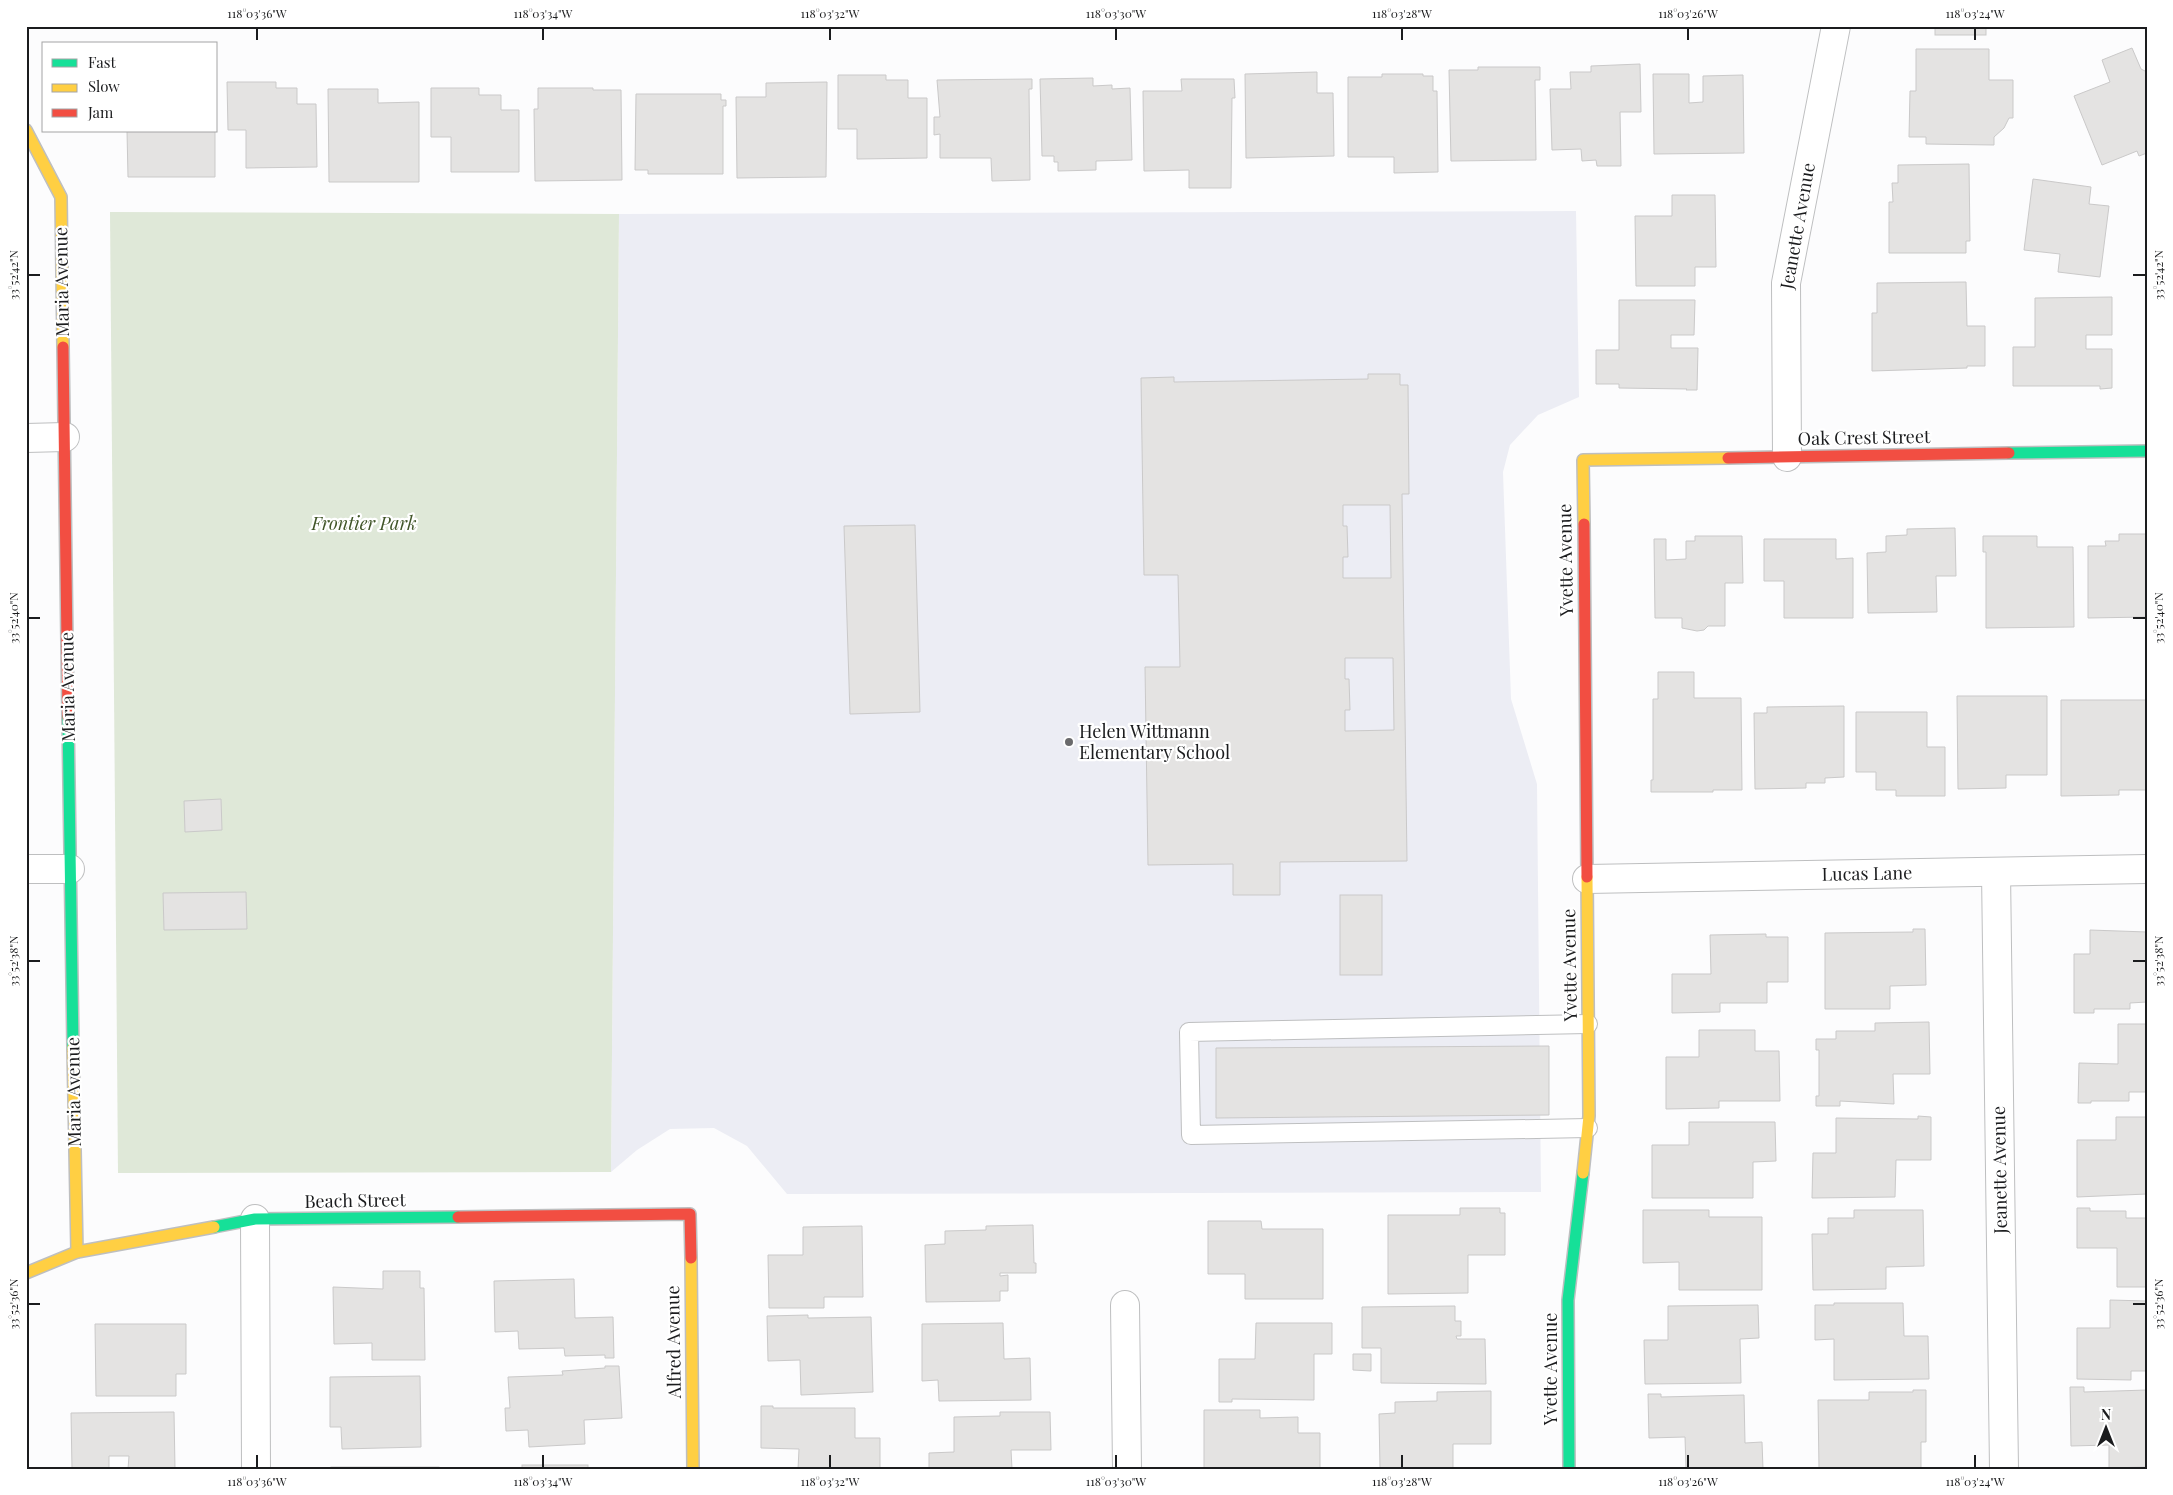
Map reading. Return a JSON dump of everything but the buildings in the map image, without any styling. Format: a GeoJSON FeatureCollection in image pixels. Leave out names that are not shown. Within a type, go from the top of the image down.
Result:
{"type":"FeatureCollection","features":[{"type":"Feature","properties":{"kind":"street","name":"Jeanette Avenue"},"geometry":{"type":"LineString","coordinates":[[1787,457],[1786,283],[1836,26]]}},
{"type":"Feature","properties":{"kind":"street","name":"Maria Avenue"},"geometry":{"type":"LineString","coordinates":[[26,130],[61,197],[77,1252]]}},
{"type":"Feature","properties":{"kind":"street"},"geometry":{"type":"LineString","coordinates":[[26,438],[65,437]]}},
{"type":"Feature","properties":{"kind":"street","name":"Oak Crest Street"},"geometry":{"type":"LineString","coordinates":[[1583,460],[2147,451]]}},
{"type":"Feature","properties":{"kind":"street","name":"Yvette Avenue"},"geometry":{"type":"LineString","coordinates":[[1569,1469],[1568,1300],[1588,1128],[1583,460]]}},
{"type":"Feature","properties":{"kind":"street"},"geometry":{"type":"LineString","coordinates":[[26,869],[70,869]]}},
{"type":"Feature","properties":{"kind":"street","name":"Lucas Lane"},"geometry":{"type":"LineString","coordinates":[[1587,879],[2147,869]]}},
{"type":"Feature","properties":{"kind":"street","name":"Jeanette Avenue"},"geometry":{"type":"LineString","coordinates":[[1996,872],[2004,1469]]}},
{"type":"Feature","properties":{"kind":"street","name":"Beach Street"},"geometry":{"type":"LineString","coordinates":[[26,1273],[77,1252],[254,1220],[690,1214]]}},
{"type":"Feature","properties":{"kind":"street","name":"Alfred Avenue"},"geometry":{"type":"LineString","coordinates":[[690,1214],[693,1469]]}},
{"type":"Feature","properties":{"kind":"street"},"geometry":{"type":"LineString","coordinates":[[254,1220],[256,1469]]}},
{"type":"Feature","properties":{"kind":"street"},"geometry":{"type":"LineString","coordinates":[[1125,1305],[1127,1469]]}},
{"type":"Feature","properties":{"kind":"lane"},"geometry":{"type":"LineString","coordinates":[[1588,1024],[1189,1032],[1191,1136],[1588,1128]]}},
{"type":"Feature","properties":{"kind":"shaded area","name":"Helen Wittmann Elementary School"},"geometry":{"type":"Polygon","coordinates":[[[1576,211],[1579,397],[1538,415],[1510,445],[1503,472],[1511,699],[1537,784],[1541,1192],[787,1194],[747,1146],[714,1128],[670,1129],[637,1150],[611,1172],[619,214],[1576,211]]]}},
{"type":"Feature","properties":{"kind":"green space","name":"Frontier Park"},"geometry":{"type":"Polygon","coordinates":[[[110,212],[619,214],[611,1172],[118,1173],[110,212]]]}},
{"type":"Feature","properties":{"kind":"traffic: fast"},"geometry":{"type":"LineString","coordinates":[[2009,453],[2147,451]]}},
{"type":"Feature","properties":{"kind":"traffic: fast"},"geometry":{"type":"LineString","coordinates":[[68,717],[73,1048]]}},
{"type":"Feature","properties":{"kind":"traffic: fast"},"geometry":{"type":"LineString","coordinates":[[1569,1469],[1568,1300],[1583,1173]]}},
{"type":"Feature","properties":{"kind":"traffic: fast"},"geometry":{"type":"LineString","coordinates":[[214,1227],[255,1219],[458,1217]]}},
{"type":"Feature","properties":{"kind":"traffic: slow"},"geometry":{"type":"LineString","coordinates":[[26,130],[61,197],[63,347]]}},
{"type":"Feature","properties":{"kind":"traffic: slow"},"geometry":{"type":"LineString","coordinates":[[1584,524],[1583,460],[1728,458]]}},
{"type":"Feature","properties":{"kind":"traffic: slow"},"geometry":{"type":"LineString","coordinates":[[1583,1173],[1589,1116],[1587,877]]}},
{"type":"Feature","properties":{"kind":"traffic: slow"},"geometry":{"type":"LineString","coordinates":[[73,1048],[77,1252]]}},
{"type":"Feature","properties":{"kind":"traffic: slow"},"geometry":{"type":"LineString","coordinates":[[26,1273],[77,1252],[214,1227]]}},
{"type":"Feature","properties":{"kind":"traffic: slow"},"geometry":{"type":"LineString","coordinates":[[691,1258],[693,1469]]}},
{"type":"Feature","properties":{"kind":"traffic: jam"},"geometry":{"type":"LineString","coordinates":[[63,347],[68,717]]}},
{"type":"Feature","properties":{"kind":"traffic: jam"},"geometry":{"type":"LineString","coordinates":[[1728,458],[2009,453]]}},
{"type":"Feature","properties":{"kind":"traffic: jam"},"geometry":{"type":"LineString","coordinates":[[1584,524],[1587,877]]}},
{"type":"Feature","properties":{"kind":"traffic: jam"},"geometry":{"type":"LineString","coordinates":[[458,1217],[690,1214],[691,1258]]}},
{"type":"Feature","properties":{"kind":"place","name":"Helen Wittmann Elementary School"},"geometry":{"type":"Point","coordinates":[1069,742]}}]}
